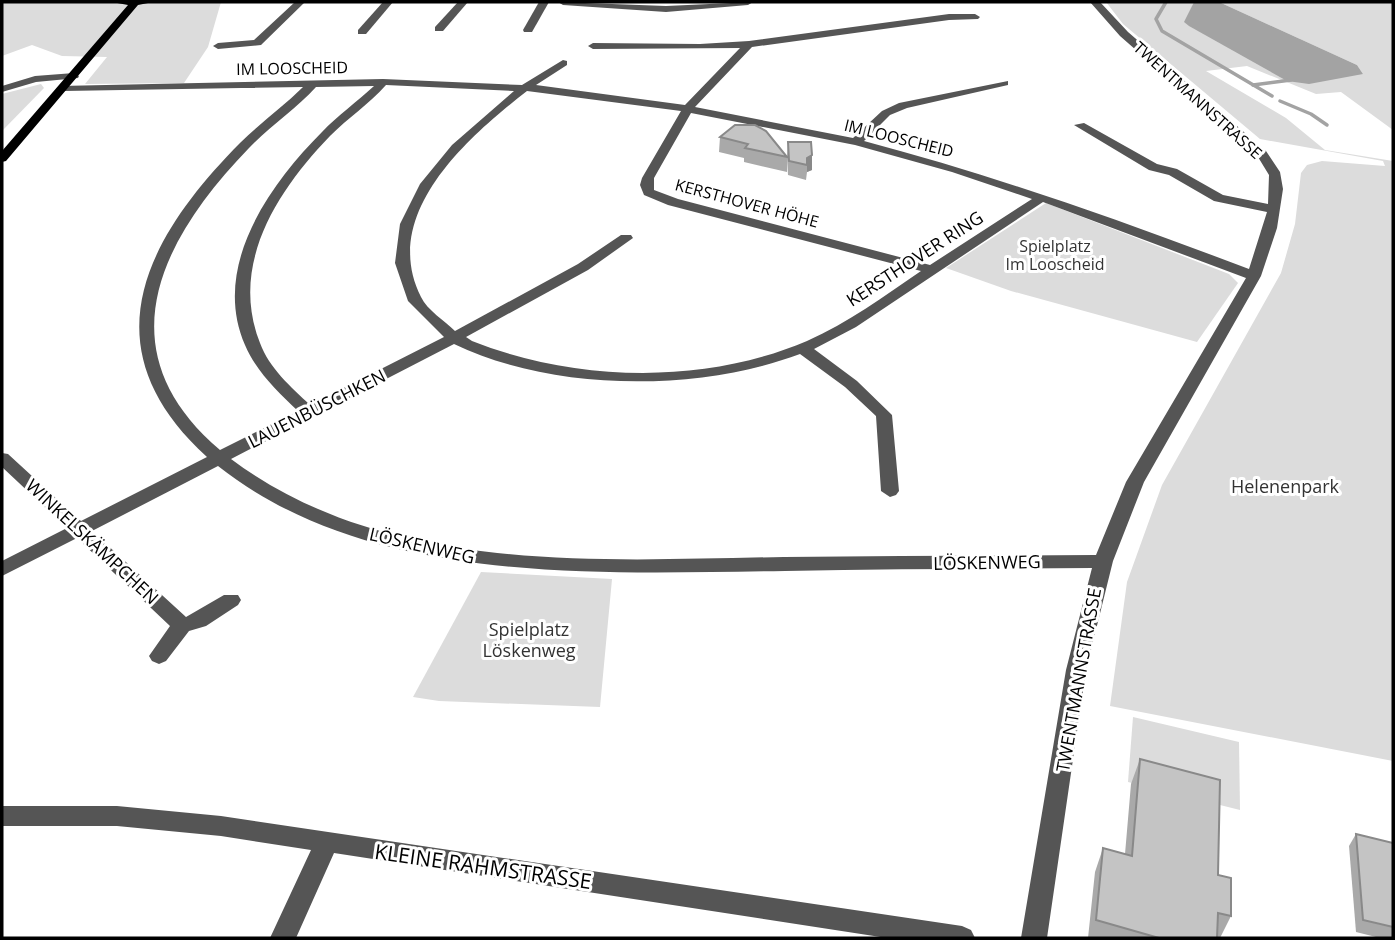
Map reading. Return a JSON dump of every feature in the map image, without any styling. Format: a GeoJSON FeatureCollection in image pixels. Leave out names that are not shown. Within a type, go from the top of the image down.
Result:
{"type":"FeatureCollection","features":[{"type":"Feature","properties":{"kind":"main road"},"geometry":{"type":"LineString","coordinates":[[117,2],[148,2]]}},
{"type":"Feature","properties":{"kind":"main road"},"geometry":{"type":"LineString","coordinates":[[2,158],[64,89],[134,4]]}},
{"type":"Feature","properties":{"kind":"street"},"geometry":{"type":"LineString","coordinates":[[218,46],[257,43],[300,2]]}},
{"type":"Feature","properties":{"kind":"street"},"geometry":{"type":"LineString","coordinates":[[362,32],[388,2]]}},
{"type":"Feature","properties":{"kind":"street"},"geometry":{"type":"LineString","coordinates":[[439,29],[463,2]]}},
{"type":"Feature","properties":{"kind":"street"},"geometry":{"type":"LineString","coordinates":[[528,30],[544,2]]}},
{"type":"Feature","properties":{"kind":"street"},"geometry":{"type":"LineString","coordinates":[[563,2],[666,9],[748,2]]}},
{"type":"Feature","properties":{"kind":"street","name":"TWENTMANNSTRASSE"},"geometry":{"type":"LineString","coordinates":[[1034,938],[1076,670],[1102,561],[1135,482],[1254,276],[1265,247],[1276,176],[1262,154],[1124,34],[1095,2]]}},
{"type":"Feature","properties":{"kind":"street"},"geometry":{"type":"LineString","coordinates":[[593,46],[700,47],[749,44],[949,17],[975,18]]}},
{"type":"Feature","properties":{"kind":"street"},"geometry":{"type":"LineString","coordinates":[[690,109],[692,102],[749,44]]}},
{"type":"Feature","properties":{"kind":"street"},"geometry":{"type":"LineString","coordinates":[[521,87],[564,62]]}},
{"type":"Feature","properties":{"kind":"street"},"geometry":{"type":"LineString","coordinates":[[2,89],[35,79],[74,76]]}},
{"type":"Feature","properties":{"kind":"street"},"geometry":{"type":"LineString","coordinates":[[309,413],[279,386],[253,348],[241,306],[243,266],[264,219],[292,174],[324,136],[383,82]]}},
{"type":"Feature","properties":{"kind":"street","name":"IM LOOSCHEID"},"geometry":{"type":"LineString","coordinates":[[64,89],[383,82],[521,87],[690,109],[856,142],[1043,197],[1254,276]]}},
{"type":"Feature","properties":{"kind":"street","name":"LÖSKENWEG"},"geometry":{"type":"LineString","coordinates":[[313,83],[248,142],[195,204],[161,263],[147,306],[147,349],[162,390],[191,432],[219,459],[260,487],[331,521],[404,545],[481,559],[607,567],[1102,561]]}},
{"type":"Feature","properties":{"kind":"street"},"geometry":{"type":"LineString","coordinates":[[856,142],[886,113],[903,105],[1004,83]]}},
{"type":"Feature","properties":{"kind":"street","name":"KERSTHOVER RING"},"geometry":{"type":"LineString","coordinates":[[521,87],[474,126],[448,154],[419,199],[405,233],[401,264],[405,280],[424,310],[453,337],[547,368],[637,377],[715,372],[804,349],[851,324],[1043,197]]}},
{"type":"Feature","properties":{"kind":"street","name":"KERSTHOVER HÖHE"},"geometry":{"type":"LineString","coordinates":[[690,109],[648,178],[646,189],[652,195],[932,270]]}},
{"type":"Feature","properties":{"kind":"street"},"geometry":{"type":"LineString","coordinates":[[1080,125],[1153,167],[1173,172],[1219,198],[1272,209]]}},
{"type":"Feature","properties":{"kind":"street","name":"LAUENBÜSCHKEN"},"geometry":{"type":"LineString","coordinates":[[2,569],[453,337],[583,267],[626,238]]}},
{"type":"Feature","properties":{"kind":"street"},"geometry":{"type":"LineString","coordinates":[[804,349],[851,384],[884,415],[890,491]]}},
{"type":"Feature","properties":{"kind":"street","name":"WINKELSKÄMPCHEN"},"geometry":{"type":"LineString","coordinates":[[2,458],[182,625]]}},
{"type":"Feature","properties":{"kind":"street"},"geometry":{"type":"LineString","coordinates":[[159,656],[182,625],[199,621],[231,600]]}},
{"type":"Feature","properties":{"kind":"street","name":"KLEINE RAHMSTRASSE"},"geometry":{"type":"LineString","coordinates":[[2,816],[117,816],[221,826],[326,844],[962,938]]}},
{"type":"Feature","properties":{"kind":"street"},"geometry":{"type":"LineString","coordinates":[[283,938],[326,844]]}},
{"type":"Feature","properties":{"kind":"green space"},"geometry":{"type":"Polygon","coordinates":[[[2,2],[221,2],[208,47],[184,83],[85,84],[107,57],[62,56],[32,45],[2,56],[2,2]]]}},
{"type":"Feature","properties":{"kind":"green space","name":"Helenenpark"},"geometry":{"type":"Polygon","coordinates":[[[1106,2],[1194,2],[1185,22],[1363,74],[1357,65],[1219,2],[1393,2],[1393,130],[1341,92],[1316,94],[1247,66],[1206,71],[1286,118],[1325,150],[1393,161],[1393,761],[1110,706],[1127,582],[1162,485],[1281,273],[1295,224],[1301,173],[1307,165],[1322,161],[1385,166],[1383,161],[1260,139],[1123,24],[1106,2]]]}},
{"type":"Feature","properties":{"kind":"green space"},"geometry":{"type":"Polygon","coordinates":[[[41,84],[44,88],[2,131],[2,94],[41,84]]]}},
{"type":"Feature","properties":{"kind":"green space","name":"Spielplatz Im Looscheid"},"geometry":{"type":"Polygon","coordinates":[[[1046,203],[1229,274],[1238,283],[1197,342],[1011,291],[946,268],[1046,203]]]}},
{"type":"Feature","properties":{"kind":"green space","name":"Spielplatz Löskenweg"},"geometry":{"type":"Polygon","coordinates":[[[481,572],[612,579],[600,707],[439,701],[413,697],[481,572]]]}},
{"type":"Feature","properties":{"kind":"green space"},"geometry":{"type":"Polygon","coordinates":[[[1133,717],[1239,742],[1240,810],[1128,782],[1133,717]]]}},
{"type":"Feature","properties":{"kind":"shaded area"},"geometry":{"type":"Polygon","coordinates":[[[1194,2],[1219,2],[1357,65],[1363,74],[1309,84],[1287,81],[1184,22],[1194,2]]]}},
{"type":"Feature","properties":{"kind":"building"},"geometry":{"type":"Polygon","coordinates":[[[735,125],[755,125],[766,131],[787,157],[745,148],[748,144],[720,137],[735,125]]]}},
{"type":"Feature","properties":{"kind":"building"},"geometry":{"type":"Polygon","coordinates":[[[788,142],[811,142],[812,155],[807,158],[807,165],[789,161],[788,142]]]}},
{"type":"Feature","properties":{"kind":"building"},"geometry":{"type":"Polygon","coordinates":[[[1140,759],[1220,780],[1218,875],[1231,878],[1231,916],[1218,913],[1217,938],[1159,938],[1096,920],[1103,848],[1132,856],[1140,759]]]}},
{"type":"Feature","properties":{"kind":"building"},"geometry":{"type":"Polygon","coordinates":[[[1356,834],[1393,843],[1393,927],[1363,920],[1356,834]]]}},
{"type":"Feature","properties":{"kind":"waterway"},"geometry":{"type":"LineString","coordinates":[[1166,2],[1156,19],[1162,31],[1253,85]]}},
{"type":"Feature","properties":{"kind":"waterway"},"geometry":{"type":"LineString","coordinates":[[1253,85],[1291,80]]}},
{"type":"Feature","properties":{"kind":"waterway"},"geometry":{"type":"LineString","coordinates":[[1253,85],[1272,96]]}},
{"type":"Feature","properties":{"kind":"waterway"},"geometry":{"type":"LineString","coordinates":[[1280,101],[1311,114],[1327,125]]}}]}
